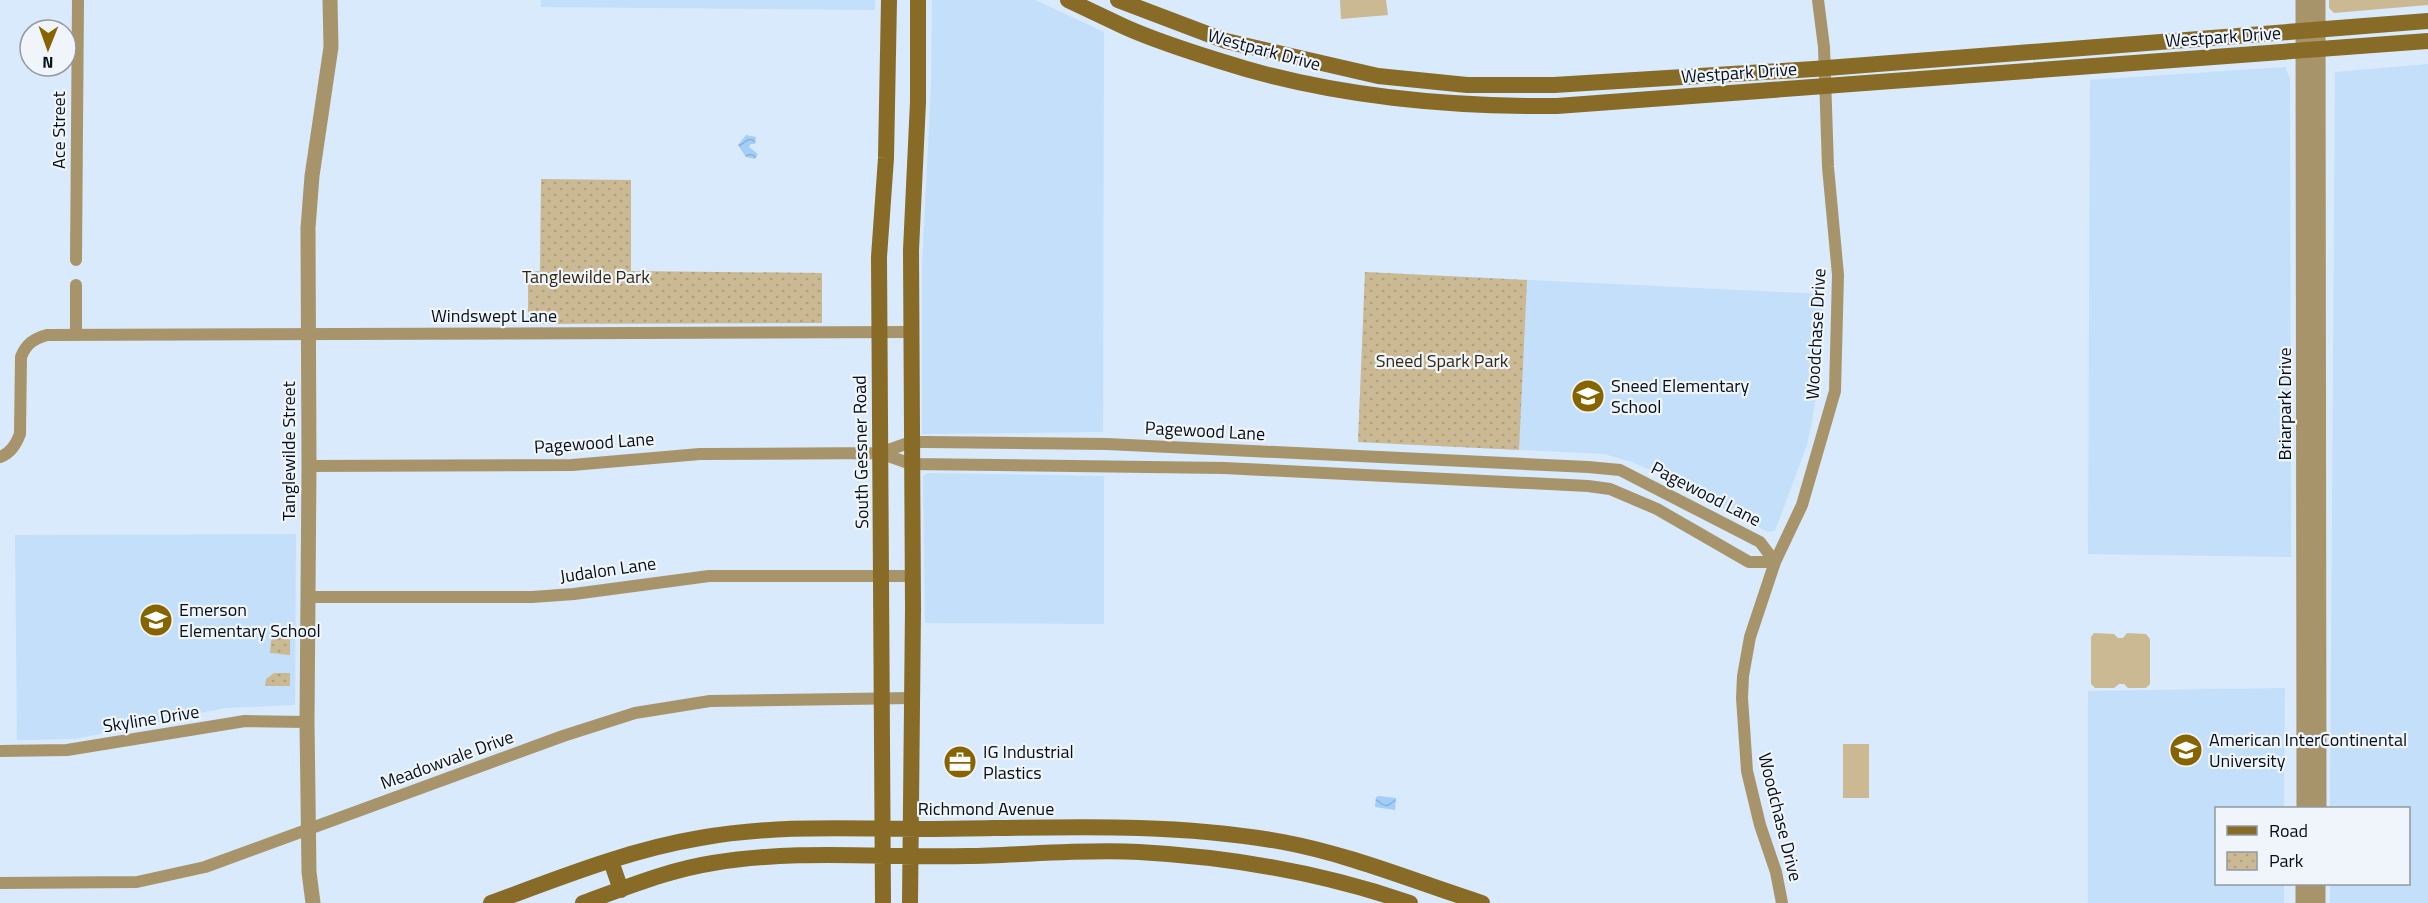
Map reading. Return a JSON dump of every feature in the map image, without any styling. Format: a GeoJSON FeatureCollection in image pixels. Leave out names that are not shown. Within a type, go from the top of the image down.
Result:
{"type":"FeatureCollection","features":[{"type":"Feature","properties":{"kind":"main road","name":"South Gessner Road"},"geometry":{"type":"LineString","coordinates":[[883,903],[879,257],[886,158],[889,0]]}},
{"type":"Feature","properties":{"kind":"main road"},"geometry":{"type":"LineString","coordinates":[[910,903],[913,576],[911,332],[918,102],[918,0]]}},
{"type":"Feature","properties":{"kind":"main road","name":"Westpark Drive"},"geometry":{"type":"LineString","coordinates":[[1118,0],[1226,41],[1378,76],[1467,85],[1554,85],[1826,68],[2428,21]]}},
{"type":"Feature","properties":{"kind":"main road","name":"Westpark Drive"},"geometry":{"type":"LineString","coordinates":[[1073,1],[1127,28],[1221,62],[1298,81],[1380,97],[1516,107],[1557,106],[2428,41]]}},
{"type":"Feature","properties":{"kind":"main road"},"geometry":{"type":"LineString","coordinates":[[1221,62],[1226,41]]}},
{"type":"Feature","properties":{"kind":"main road"},"geometry":{"type":"LineString","coordinates":[[1981,55],[1983,75]]}},
{"type":"Feature","properties":{"kind":"main road"},"geometry":{"type":"LineString","coordinates":[[886,158],[915,160]]}},
{"type":"Feature","properties":{"kind":"main road"},"geometry":{"type":"LineString","coordinates":[[1080,852],[1088,827]]}},
{"type":"Feature","properties":{"kind":"main road","name":"Richmond Avenue"},"geometry":{"type":"LineString","coordinates":[[491,903],[611,861],[671,844],[734,832],[771,829],[1088,827],[1205,832],[1284,843],[1388,869],[1447,897],[1482,903]]}},
{"type":"Feature","properties":{"kind":"main road"},"geometry":{"type":"LineString","coordinates":[[583,903],[657,877],[712,863],[782,856],[1138,852],[1265,866],[1341,882],[1410,903]]}},
{"type":"Feature","properties":{"kind":"main road"},"geometry":{"type":"LineString","coordinates":[[611,861],[621,890]]}},
{"type":"Feature","properties":{"kind":"street","name":"Ace Street"},"geometry":{"type":"LineString","coordinates":[[76,260],[78,0]]}},
{"type":"Feature","properties":{"kind":"street","name":"Tanglewilde Street"},"geometry":{"type":"LineString","coordinates":[[313,903],[309,872],[307,722],[308,228],[312,176],[331,47],[330,0]]}},
{"type":"Feature","properties":{"kind":"street","name":"Woodchase Drive"},"geometry":{"type":"LineString","coordinates":[[1782,903],[1776,872],[1760,825],[1747,771],[1742,718],[1743,676],[1750,638],[1775,562],[1802,505],[1835,391],[1833,377],[1839,282],[1828,167],[1826,68],[1818,0]]}},
{"type":"Feature","properties":{"kind":"street","name":"Briarpark Drive"},"geometry":{"type":"LineString","coordinates":[[2303,0],[2311,29]]}},
{"type":"Feature","properties":{"kind":"street","name":"Briarpark Drive"},"geometry":{"type":"LineString","coordinates":[[2304,807],[2311,29],[2318,0]]}},
{"type":"Feature","properties":{"kind":"street","name":"Briarpark Drive"},"geometry":{"type":"LineString","coordinates":[[2311,50],[2319,807]]}},
{"type":"Feature","properties":{"kind":"street"},"geometry":{"type":"LineString","coordinates":[[0,457],[7,454],[20,434],[21,357],[25,348],[35,338],[47,335],[76,334],[76,285]]}},
{"type":"Feature","properties":{"kind":"street","name":"Windswept Lane"},"geometry":{"type":"LineString","coordinates":[[76,334],[911,332]]}},
{"type":"Feature","properties":{"kind":"street","name":"Pagewood Lane"},"geometry":{"type":"LineString","coordinates":[[309,466],[572,465],[700,454],[880,453],[911,442],[1180,447],[1215,451],[1588,466],[1620,470],[1760,542],[1775,562]]}},
{"type":"Feature","properties":{"kind":"street","name":"Pagewood Lane"},"geometry":{"type":"LineString","coordinates":[[880,453],[911,464],[1234,469],[1588,486],[1610,489],[1657,509],[1749,562],[1775,562]]}},
{"type":"Feature","properties":{"kind":"street","name":"Judalon Lane"},"geometry":{"type":"LineString","coordinates":[[309,597],[532,597],[574,594],[709,576],[913,576]]}},
{"type":"Feature","properties":{"kind":"street","name":"Meadowvale Drive"},"geometry":{"type":"LineString","coordinates":[[0,883],[137,882],[206,867],[564,736],[635,713],[710,701],[912,698]]}},
{"type":"Feature","properties":{"kind":"street","name":"Skyline Drive"},"geometry":{"type":"LineString","coordinates":[[0,751],[67,750],[245,721],[307,722]]}},
{"type":"Feature","properties":{"kind":"street"},"geometry":{"type":"LineString","coordinates":[[2303,885],[2303,903]]}},
{"type":"Feature","properties":{"kind":"street"},"geometry":{"type":"LineString","coordinates":[[2318,885],[2318,903]]}},
{"type":"Feature","properties":{"kind":"shaded area"},"geometry":{"type":"Polygon","coordinates":[[[541,0],[875,0],[875,10],[541,7],[541,0]]]}},
{"type":"Feature","properties":{"kind":"shaded area"},"geometry":{"type":"Polygon","coordinates":[[[932,0],[1035,0],[1104,32],[1103,432],[922,434],[922,266],[931,87],[932,0]]]}},
{"type":"Feature","properties":{"kind":"shaded area"},"geometry":{"type":"Polygon","coordinates":[[[2428,64],[2428,903],[2330,903],[2330,885],[2410,885],[2410,807],[2330,807],[2335,72],[2428,64]]]}},
{"type":"Feature","properties":{"kind":"shaded area"},"geometry":{"type":"Polygon","coordinates":[[[2285,67],[2290,79],[2291,557],[2088,554],[2090,80],[2285,67]]]}},
{"type":"Feature","properties":{"kind":"shaded area","name":"Sneed Elementary School"},"geometry":{"type":"Polygon","coordinates":[[[1365,272],[1823,294],[1821,365],[1811,427],[1807,445],[1775,531],[1768,532],[1655,472],[1604,454],[1358,442],[1365,272]]]}},
{"type":"Feature","properties":{"kind":"shaded area"},"geometry":{"type":"Polygon","coordinates":[[[928,473],[1104,476],[1104,624],[925,623],[923,476],[928,473]]]}},
{"type":"Feature","properties":{"kind":"shaded area","name":"Emerson Elementary School"},"geometry":{"type":"Polygon","coordinates":[[[296,534],[295,705],[225,708],[75,739],[17,740],[15,535],[296,534]]]}},
{"type":"Feature","properties":{"kind":"shaded area","name":"American InterContinental University"},"geometry":{"type":"Polygon","coordinates":[[[2285,688],[2284,807],[2215,807],[2215,885],[2284,885],[2284,903],[2088,903],[2088,691],[2285,688]]]}},
{"type":"Feature","properties":{"kind":"green space"},"geometry":{"type":"Polygon","coordinates":[[[1340,0],[1386,0],[1388,15],[1341,19],[1340,0]]]}},
{"type":"Feature","properties":{"kind":"green space"},"geometry":{"type":"Polygon","coordinates":[[[2329,0],[2428,0],[2428,5],[2334,13],[2329,8],[2329,0]]]}},
{"type":"Feature","properties":{"kind":"green space","name":"Tanglewilde Park"},"geometry":{"type":"Polygon","coordinates":[[[541,179],[631,180],[631,271],[822,273],[822,323],[528,324],[528,272],[540,271],[541,179]]]}},
{"type":"Feature","properties":{"kind":"green space","name":"Sneed Spark Park"},"geometry":{"type":"Polygon","coordinates":[[[1365,272],[1527,280],[1519,450],[1358,442],[1365,272]]]}},
{"type":"Feature","properties":{"kind":"green space"},"geometry":{"type":"Polygon","coordinates":[[[2094,633],[2114,634],[2118,638],[2123,638],[2127,633],[2146,634],[2150,639],[2150,684],[2146,688],[2128,688],[2124,684],[2119,684],[2114,688],[2095,688],[2091,684],[2091,637],[2094,633]]]}},
{"type":"Feature","properties":{"kind":"green space"},"geometry":{"type":"Polygon","coordinates":[[[274,637],[290,637],[290,655],[270,653],[271,641],[274,637]]]}},
{"type":"Feature","properties":{"kind":"green space"},"geometry":{"type":"Polygon","coordinates":[[[274,673],[290,673],[290,686],[265,686],[266,679],[274,673]]]}},
{"type":"Feature","properties":{"kind":"green space"},"geometry":{"type":"Polygon","coordinates":[[[1843,744],[1869,744],[1869,798],[1843,798],[1843,744]]]}},
{"type":"Feature","properties":{"kind":"water"},"geometry":{"type":"Polygon","coordinates":[[[746,135],[756,137],[755,144],[749,147],[758,154],[755,159],[746,157],[738,145],[746,135]]]}},
{"type":"Feature","properties":{"kind":"water"},"geometry":{"type":"Polygon","coordinates":[[[1376,797],[1396,798],[1395,810],[1375,807],[1376,797]]]}},
{"type":"Feature","properties":{"kind":"place","name":"Sneed Elementary School"},"geometry":{"type":"Point","coordinates":[1588,396]}},
{"type":"Feature","properties":{"kind":"place","name":"Emerson Elementary School"},"geometry":{"type":"Point","coordinates":[156,620]}},
{"type":"Feature","properties":{"kind":"place","name":"American InterContinental University"},"geometry":{"type":"Point","coordinates":[2186,750]}},
{"type":"Feature","properties":{"kind":"place","name":"IG Industrial Plastics"},"geometry":{"type":"Point","coordinates":[960,762]}}]}
